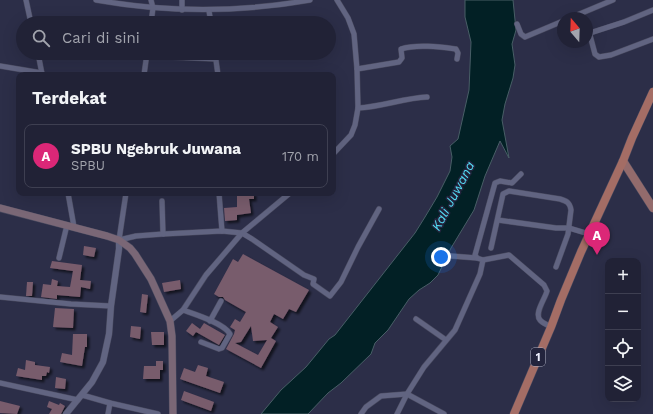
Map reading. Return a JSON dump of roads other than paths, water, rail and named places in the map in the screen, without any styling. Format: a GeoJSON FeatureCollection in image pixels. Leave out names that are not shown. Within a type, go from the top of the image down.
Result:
{"type":"FeatureCollection","features":[{"type":"Feature","properties":{"kind":"highway","name":"1"},"geometry":{"type":"LineString","coordinates":[[514,414],[551,327],[568,282],[653,92]]}},
{"type":"Feature","properties":{"kind":"main road"},"geometry":{"type":"LineString","coordinates":[[623,161],[653,208]]}},
{"type":"Feature","properties":{"kind":"main road"},"geometry":{"type":"LineString","coordinates":[[0,208],[119,240],[130,248],[143,267],[170,321],[172,336],[173,414]]}},
{"type":"Feature","properties":{"kind":"street"},"geometry":{"type":"LineString","coordinates":[[26,0],[29,16]]}},
{"type":"Feature","properties":{"kind":"street"},"geometry":{"type":"LineString","coordinates":[[96,0],[153,8],[209,11],[260,7],[310,0]]}},
{"type":"Feature","properties":{"kind":"street"},"geometry":{"type":"LineString","coordinates":[[151,0],[153,8],[152,16]]}},
{"type":"Feature","properties":{"kind":"street"},"geometry":{"type":"LineString","coordinates":[[182,0],[182,10]]}},
{"type":"Feature","properties":{"kind":"street"},"geometry":{"type":"LineString","coordinates":[[336,0],[348,18],[354,34],[358,108],[355,125],[351,135],[336,151]]}},
{"type":"Feature","properties":{"kind":"street"},"geometry":{"type":"LineString","coordinates":[[590,12],[613,0]]}},
{"type":"Feature","properties":{"kind":"street"},"geometry":{"type":"LineString","coordinates":[[593,32],[624,22],[653,10]]}},
{"type":"Feature","properties":{"kind":"street"},"geometry":{"type":"LineString","coordinates":[[209,11],[210,16]]}},
{"type":"Feature","properties":{"kind":"street"},"geometry":{"type":"LineString","coordinates":[[517,24],[520,34],[525,37],[557,24]]}},
{"type":"Feature","properties":{"kind":"street"},"geometry":{"type":"LineString","coordinates":[[593,46],[595,54],[599,57],[611,55],[653,39]]}},
{"type":"Feature","properties":{"kind":"street"},"geometry":{"type":"LineString","coordinates":[[357,69],[399,62],[402,58],[401,49],[407,48],[439,46],[456,49],[458,53],[457,59]]}},
{"type":"Feature","properties":{"kind":"street"},"geometry":{"type":"LineString","coordinates":[[39,60],[42,72]]}},
{"type":"Feature","properties":{"kind":"street"},"geometry":{"type":"LineString","coordinates":[[144,72],[146,60]]}},
{"type":"Feature","properties":{"kind":"street"},"geometry":{"type":"LineString","coordinates":[[216,60],[218,72]]}},
{"type":"Feature","properties":{"kind":"street"},"geometry":{"type":"LineString","coordinates":[[0,66],[32,72]]}},
{"type":"Feature","properties":{"kind":"street"},"geometry":{"type":"LineString","coordinates":[[358,108],[370,108],[416,98],[428,97]]}},
{"type":"Feature","properties":{"kind":"street"},"geometry":{"type":"LineString","coordinates":[[476,258],[476,250],[495,183],[500,181],[512,183],[521,174]]}},
{"type":"Feature","properties":{"kind":"street"},"geometry":{"type":"LineString","coordinates":[[491,248],[503,194],[509,191],[567,201],[571,206],[569,228],[564,249],[556,267]]}},
{"type":"Feature","properties":{"kind":"street"},"geometry":{"type":"LineString","coordinates":[[59,258],[70,226],[68,196]]}},
{"type":"Feature","properties":{"kind":"street"},"geometry":{"type":"LineString","coordinates":[[66,414],[80,397],[103,362],[109,334],[111,306],[126,196]]}},
{"type":"Feature","properties":{"kind":"street"},"geometry":{"type":"LineString","coordinates":[[219,196],[222,231]]}},
{"type":"Feature","properties":{"kind":"street"},"geometry":{"type":"LineString","coordinates":[[170,321],[183,310],[206,275],[242,233],[286,196]]}},
{"type":"Feature","properties":{"kind":"street"},"geometry":{"type":"LineString","coordinates":[[162,201],[163,234]]}},
{"type":"Feature","properties":{"kind":"street"},"geometry":{"type":"LineString","coordinates":[[119,240],[136,236],[163,234],[222,231],[242,233],[304,275],[314,279],[315,281],[312,284],[330,296],[341,282],[361,241],[379,210]]}},
{"type":"Feature","properties":{"kind":"street"},"geometry":{"type":"LineString","coordinates":[[498,220],[556,228],[569,228],[589,234]]}},
{"type":"Feature","properties":{"kind":"street"},"geometry":{"type":"LineString","coordinates":[[451,256],[483,260],[505,254],[509,255],[544,285],[547,291],[539,310],[538,317],[551,327]]}},
{"type":"Feature","properties":{"kind":"street"},"geometry":{"type":"LineString","coordinates":[[397,414],[407,394],[424,367],[455,330],[480,274],[483,260]]}},
{"type":"Feature","properties":{"kind":"street"},"geometry":{"type":"LineString","coordinates":[[0,297],[71,304],[111,306]]}},
{"type":"Feature","properties":{"kind":"street"},"geometry":{"type":"LineString","coordinates":[[210,321],[220,301]]}},
{"type":"Feature","properties":{"kind":"street"},"geometry":{"type":"LineString","coordinates":[[183,310],[210,321],[227,330],[230,334],[222,348],[219,349],[201,342]]}},
{"type":"Feature","properties":{"kind":"street"},"geometry":{"type":"LineString","coordinates":[[416,319],[446,340]]}},
{"type":"Feature","properties":{"kind":"street"},"geometry":{"type":"LineString","coordinates":[[0,383],[80,397],[158,414]]}},
{"type":"Feature","properties":{"kind":"street"},"geometry":{"type":"LineString","coordinates":[[361,414],[366,407],[381,396],[407,394],[444,414]]}},
{"type":"Feature","properties":{"kind":"street"},"geometry":{"type":"LineString","coordinates":[[108,414],[110,403]]}},
{"type":"Feature","properties":{"kind":"water","name":"Kali Juwana"},"geometry":{"type":"Polygon","coordinates":[[[465,0],[513,0],[516,30],[512,44],[515,65],[502,120],[509,158],[500,141],[485,176],[474,210],[451,248],[438,275],[409,299],[388,330],[375,343],[371,354],[341,383],[328,393],[308,414],[261,414],[281,390],[306,367],[329,339],[335,335],[415,233],[437,197],[450,171],[452,157],[450,146],[458,139],[469,90],[471,42],[465,17],[465,0]]]}},
{"type":"Feature","properties":{"kind":"place","name":"SPBU Ngebruk Juwana"},"geometry":{"type":"Point","coordinates":[597,255]}}]}
